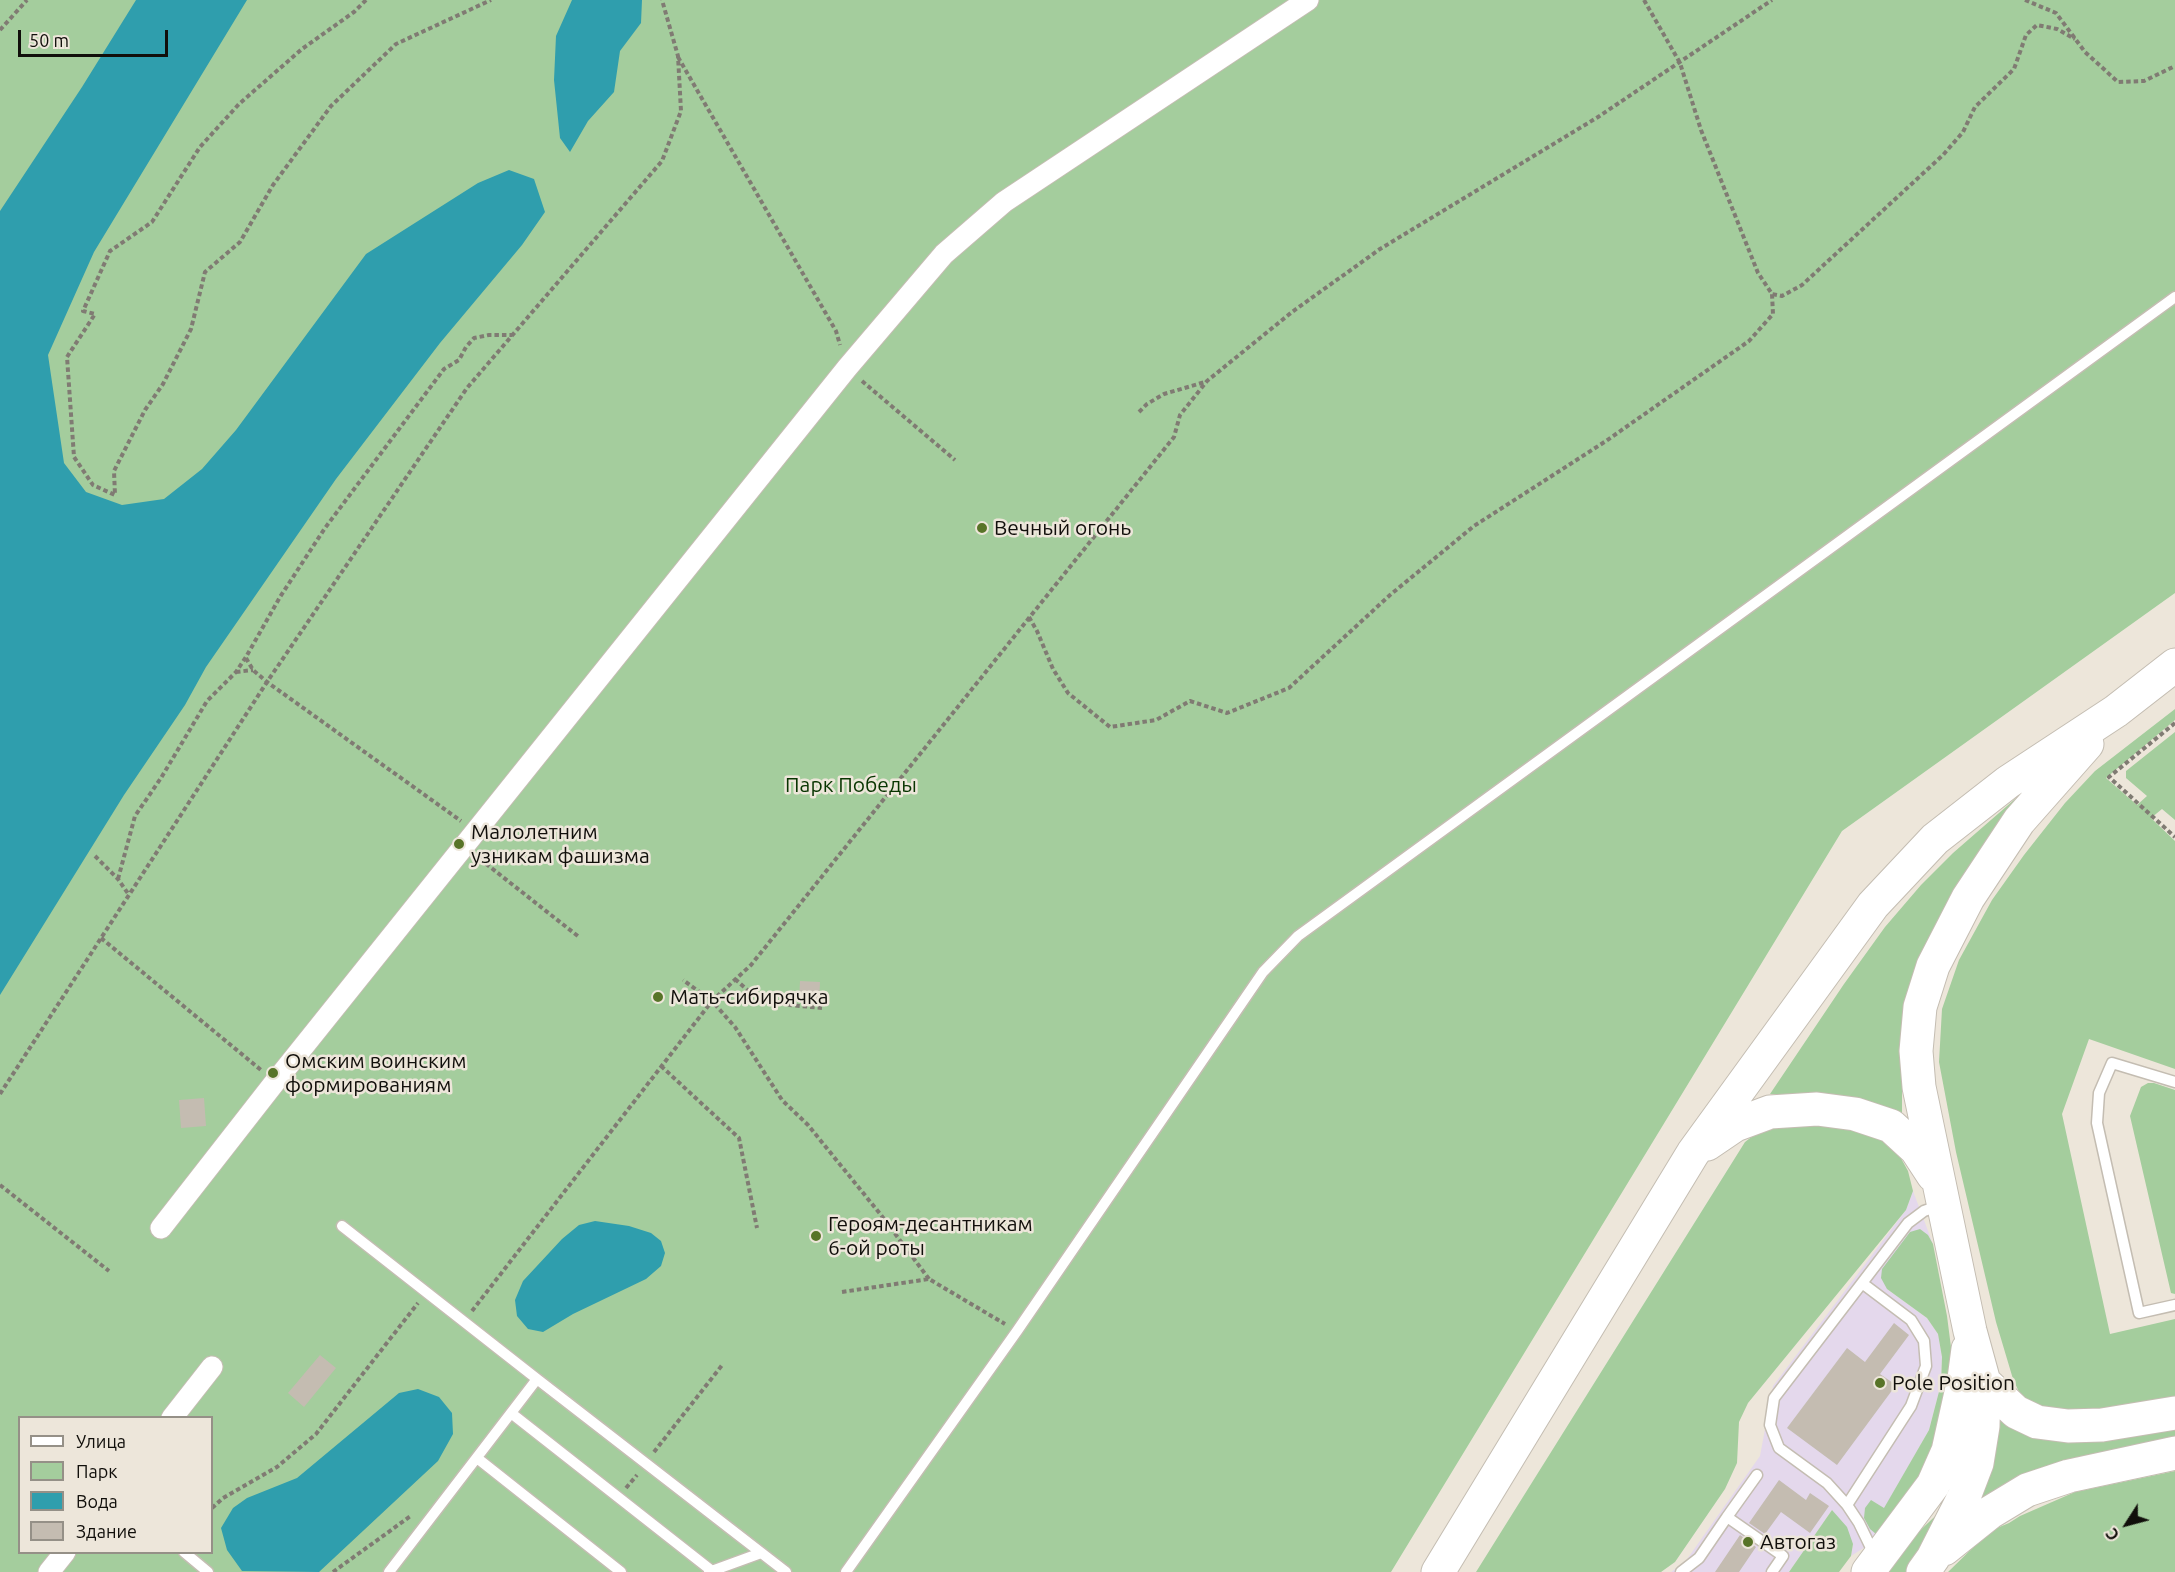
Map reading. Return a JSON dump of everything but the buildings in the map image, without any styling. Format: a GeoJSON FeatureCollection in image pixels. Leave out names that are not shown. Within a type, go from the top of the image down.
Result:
{"type":"FeatureCollection","features":[{"type":"Feature","properties":{"kind":"main road"},"geometry":{"type":"LineString","coordinates":[[1438,1572],[1693,1154],[1873,905],[1935,839],[2008,782],[2116,711],[2175,665]]}},
{"type":"Feature","properties":{"kind":"main road"},"geometry":{"type":"LineString","coordinates":[[1928,1565],[1964,1497],[1977,1463],[1983,1426],[1984,1382],[1970,1331],[1919,1087],[1916,1051],[1920,1007],[1933,966],[1968,898],[2019,821],[2116,711]]}},
{"type":"Feature","properties":{"kind":"main road"},"geometry":{"type":"LineString","coordinates":[[1693,1154],[1735,1125],[1770,1112],[1817,1108],[1855,1114],[1891,1126],[1917,1149],[1942,1195]]}},
{"type":"Feature","properties":{"kind":"main road"},"geometry":{"type":"LineString","coordinates":[[1872,1566],[1933,1485],[1948,1451],[1964,1379],[1970,1331]]}},
{"type":"Feature","properties":{"kind":"main road"},"geometry":{"type":"LineString","coordinates":[[1984,1382],[2016,1412],[2037,1422],[2068,1426],[2102,1425],[2175,1413]]}},
{"type":"Feature","properties":{"kind":"main road"},"geometry":{"type":"LineString","coordinates":[[1928,1565],[1989,1513],[2027,1490],[2069,1476],[2175,1453]]}},
{"type":"Feature","properties":{"kind":"street"},"geometry":{"type":"LineString","coordinates":[[161,1228],[275,1082],[847,368],[944,254],[1004,202],[1308,0]]}},
{"type":"Feature","properties":{"kind":"street"},"geometry":{"type":"LineString","coordinates":[[174,1416],[212,1367]]}},
{"type":"Feature","properties":{"kind":"street"},"geometry":{"type":"LineString","coordinates":[[49,1572],[63,1554]]}},
{"type":"Feature","properties":{"kind":"lane"},"geometry":{"type":"LineString","coordinates":[[846,1572],[1017,1331],[1263,972],[1298,936],[2175,297]]}},
{"type":"Feature","properties":{"kind":"lane"},"geometry":{"type":"LineString","coordinates":[[2175,1082],[2112,1063],[2098,1093],[2097,1123],[2139,1313],[2175,1305]]}},
{"type":"Feature","properties":{"kind":"lane"},"geometry":{"type":"LineString","coordinates":[[1872,1566],[1859,1523],[1847,1505],[1827,1483],[1779,1448],[1770,1425],[1774,1398],[1908,1223],[1942,1195]]}},
{"type":"Feature","properties":{"kind":"lane"},"geometry":{"type":"LineString","coordinates":[[342,1226],[786,1572]]}},
{"type":"Feature","properties":{"kind":"lane"},"geometry":{"type":"LineString","coordinates":[[1847,1505],[1911,1406],[1926,1366],[1924,1341],[1911,1320],[1862,1283]]}},
{"type":"Feature","properties":{"kind":"lane"},"geometry":{"type":"LineString","coordinates":[[388,1572],[537,1379]]}},
{"type":"Feature","properties":{"kind":"lane"},"geometry":{"type":"LineString","coordinates":[[511,1413],[710,1571],[761,1553]]}},
{"type":"Feature","properties":{"kind":"lane"},"geometry":{"type":"LineString","coordinates":[[477,1458],[621,1572]]}},
{"type":"Feature","properties":{"kind":"lane"},"geometry":{"type":"LineString","coordinates":[[1681,1572],[1699,1558],[1757,1475]]}},
{"type":"Feature","properties":{"kind":"lane"},"geometry":{"type":"LineString","coordinates":[[1727,1517],[1783,1556],[1772,1572]]}},
{"type":"Feature","properties":{"kind":"lane"},"geometry":{"type":"LineString","coordinates":[[186,1554],[208,1572]]}},
{"type":"Feature","properties":{"kind":"path"},"geometry":{"type":"LineString","coordinates":[[0,30],[27,0]]}},
{"type":"Feature","properties":{"kind":"path"},"geometry":{"type":"LineString","coordinates":[[366,0],[354,12],[302,50],[239,104],[200,147],[152,222],[110,251],[83,311],[95,314],[67,357],[74,457],[93,485],[115,495],[114,471],[144,410],[163,384],[191,329],[205,272],[240,242],[273,185],[331,106],[396,44],[491,0]]}},
{"type":"Feature","properties":{"kind":"path"},"geometry":{"type":"LineString","coordinates":[[0,1094],[267,682],[467,388],[662,161],[681,111],[678,56],[662,0]]}},
{"type":"Feature","properties":{"kind":"path"},"geometry":{"type":"LineString","coordinates":[[1029,617],[1053,669],[1068,693],[1110,728],[1156,720],[1190,702],[1227,714],[1289,688],[1390,594],[1474,525],[1606,441],[1749,341],[1773,314],[1772,294],[1758,273],[1737,222],[1701,130],[1680,63],[1644,0]]}},
{"type":"Feature","properties":{"kind":"path"},"geometry":{"type":"LineString","coordinates":[[464,1321],[712,1001],[751,964],[1174,437],[1180,415],[1207,381],[1292,312],[1380,249],[1598,117],[1772,0]]}},
{"type":"Feature","properties":{"kind":"path"},"geometry":{"type":"LineString","coordinates":[[2025,0],[2056,13],[2085,52],[2118,82],[2144,81],[2175,66]]}},
{"type":"Feature","properties":{"kind":"path"},"geometry":{"type":"LineString","coordinates":[[1772,294],[1782,296],[1802,285],[1943,155],[1963,132],[1976,107],[2014,69],[2026,35],[2037,25],[2058,28],[2075,39]]}},
{"type":"Feature","properties":{"kind":"path"},"geometry":{"type":"LineString","coordinates":[[678,56],[836,331],[847,368],[955,460]]}},
{"type":"Feature","properties":{"kind":"path"},"geometry":{"type":"LineString","coordinates":[[118,879],[135,816],[161,778],[207,701],[236,672],[246,657],[280,597],[325,528],[444,369],[459,360],[466,347],[474,339],[489,335],[513,336]]}},
{"type":"Feature","properties":{"kind":"path"},"geometry":{"type":"LineString","coordinates":[[1139,412],[1147,404],[1164,394],[1207,381]]}},
{"type":"Feature","properties":{"kind":"path"},"geometry":{"type":"LineString","coordinates":[[246,657],[253,670],[267,682],[471,840],[579,937]]}},
{"type":"Feature","properties":{"kind":"path"},"geometry":{"type":"LineString","coordinates":[[236,672],[253,670]]}},
{"type":"Feature","properties":{"kind":"path"},"geometry":{"type":"LineString","coordinates":[[2175,723],[2109,777],[2175,837]]}},
{"type":"Feature","properties":{"kind":"path"},"geometry":{"type":"LineString","coordinates":[[95,856],[118,879],[129,895]]}},
{"type":"Feature","properties":{"kind":"path"},"geometry":{"type":"LineString","coordinates":[[101,938],[275,1082]]}},
{"type":"Feature","properties":{"kind":"path"},"geometry":{"type":"LineString","coordinates":[[735,979],[752,994],[790,1005],[822,1008]]}},
{"type":"Feature","properties":{"kind":"path"},"geometry":{"type":"LineString","coordinates":[[683,980],[712,1001],[735,1027],[782,1100],[808,1125],[929,1279],[1017,1331]]}},
{"type":"Feature","properties":{"kind":"path"},"geometry":{"type":"LineString","coordinates":[[661,1066],[739,1138],[757,1228]]}},
{"type":"Feature","properties":{"kind":"path"},"geometry":{"type":"LineString","coordinates":[[0,1185],[109,1271]]}},
{"type":"Feature","properties":{"kind":"path"},"geometry":{"type":"LineString","coordinates":[[842,1292],[929,1279]]}},
{"type":"Feature","properties":{"kind":"path"},"geometry":{"type":"LineString","coordinates":[[213,1507],[223,1498],[277,1467],[316,1434],[426,1293]]}},
{"type":"Feature","properties":{"kind":"path"},"geometry":{"type":"LineString","coordinates":[[619,1498],[723,1364]]}},
{"type":"Feature","properties":{"kind":"path"},"geometry":{"type":"LineString","coordinates":[[333,1572],[415,1513]]}},
{"type":"Feature","properties":{"kind":"shaded area"},"geometry":{"type":"Polygon","coordinates":[[[1913,1191],[1933,1244],[1928,1235],[1887,1289],[1927,1318],[1938,1334],[1942,1357],[1941,1384],[1929,1430],[1884,1509],[1871,1500],[1884,1535],[1851,1556],[1853,1544],[1832,1510],[1789,1572],[1671,1572],[1685,1562],[1760,1456],[1773,1386],[1906,1210],[1913,1191]]]}},
{"type":"Feature","properties":{"kind":"green space","name":"Парк Победы"},"geometry":{"type":"Polygon","coordinates":[[[0,0],[2175,0],[2175,593],[1842,831],[1391,1572],[0,1572],[0,0]]]}},
{"type":"Feature","properties":{"kind":"green space"},"geometry":{"type":"Polygon","coordinates":[[[2175,709],[2175,720],[2106,778],[2137,805],[2147,796],[2126,778],[2126,771],[2175,732],[2175,820],[2162,809],[2151,818],[2175,841],[2175,1069],[2089,1039],[2062,1114],[2110,1334],[2175,1319],[2175,1400],[2125,1411],[2057,1412],[2029,1403],[2019,1392],[1996,1322],[1956,1152],[1939,1062],[1942,1009],[1959,960],[1992,900],[2024,855],[2065,803],[2095,771],[2175,709]]]}},
{"type":"Feature","properties":{"kind":"green space"},"geometry":{"type":"Polygon","coordinates":[[[2030,786],[1902,1042],[1902,1116],[1808,1095],[1770,1094],[1885,927],[1921,885],[1953,853],[2030,786]]]}},
{"type":"Feature","properties":{"kind":"green space"},"geometry":{"type":"Polygon","coordinates":[[[2148,1083],[2175,1090],[2175,1294],[2171,1293],[2130,1116],[2141,1087],[2148,1083]]]}},
{"type":"Feature","properties":{"kind":"green space"},"geometry":{"type":"Polygon","coordinates":[[[1828,1123],[1882,1138],[1897,1151],[1908,1171],[1913,1191],[1906,1210],[1748,1403],[1739,1422],[1737,1463],[1725,1489],[1675,1562],[1661,1572],[1476,1572],[1745,1142],[1758,1132],[1773,1128],[1828,1123]]]}},
{"type":"Feature","properties":{"kind":"green space"},"geometry":{"type":"Polygon","coordinates":[[[1920,1229],[1928,1235],[1933,1244],[1952,1355],[1942,1429],[1925,1467],[1892,1525],[1876,1534],[1864,1518],[1865,1508],[1871,1500],[1884,1508],[1929,1430],[1941,1384],[1942,1357],[1938,1334],[1927,1318],[1887,1289],[1881,1278],[1882,1269],[1910,1232],[1920,1229]]]}},
{"type":"Feature","properties":{"kind":"green space"},"geometry":{"type":"Polygon","coordinates":[[[1992,1411],[2175,1425],[2175,1442],[1978,1503],[1992,1411]]]}},
{"type":"Feature","properties":{"kind":"green space"},"geometry":{"type":"Polygon","coordinates":[[[2175,1471],[2175,1572],[1948,1572],[1990,1531],[2020,1516],[2075,1492],[2175,1471]]]}},
{"type":"Feature","properties":{"kind":"green space"},"geometry":{"type":"Polygon","coordinates":[[[1946,1506],[1907,1572],[1886,1572],[1912,1538],[1946,1506]]]}},
{"type":"Feature","properties":{"kind":"green space"},"geometry":{"type":"Polygon","coordinates":[[[1832,1510],[1847,1527],[1853,1544],[1851,1556],[1839,1572],[1789,1572],[1832,1510]]]}},
{"type":"Feature","properties":{"kind":"water"},"geometry":{"type":"Polygon","coordinates":[[[136,0],[247,0],[94,252],[48,355],[64,463],[86,492],[122,505],[164,499],[202,469],[236,430],[366,254],[478,183],[509,170],[534,179],[545,212],[522,245],[440,343],[336,479],[206,667],[185,705],[124,795],[0,995],[0,211],[136,0]]]}},
{"type":"Feature","properties":{"kind":"water"},"geometry":{"type":"Polygon","coordinates":[[[572,0],[642,0],[641,23],[620,51],[614,92],[588,121],[570,152],[560,138],[554,80],[556,36],[572,0]]]}},
{"type":"Feature","properties":{"kind":"water"},"geometry":{"type":"Polygon","coordinates":[[[595,1221],[629,1226],[651,1233],[661,1241],[665,1253],[661,1266],[646,1279],[573,1314],[543,1332],[528,1329],[517,1316],[515,1300],[523,1281],[562,1239],[579,1225],[595,1221]]]}},
{"type":"Feature","properties":{"kind":"water"},"geometry":{"type":"Polygon","coordinates":[[[418,1389],[439,1397],[452,1413],[453,1434],[438,1461],[319,1572],[242,1571],[227,1550],[221,1528],[233,1508],[247,1498],[297,1478],[399,1393],[418,1389]]]}},
{"type":"Feature","properties":{"kind":"place","name":"Вечный огонь"},"geometry":{"type":"Point","coordinates":[982,528]}},
{"type":"Feature","properties":{"kind":"place","name":"Малолетним узникам фашизма"},"geometry":{"type":"Point","coordinates":[459,844]}},
{"type":"Feature","properties":{"kind":"place","name":"Мать-сибирячка"},"geometry":{"type":"Point","coordinates":[658,997]}},
{"type":"Feature","properties":{"kind":"place","name":"Омским воинским формированиям"},"geometry":{"type":"Point","coordinates":[273,1073]}},
{"type":"Feature","properties":{"kind":"place","name":"Героям-десантникам 6-ой роты"},"geometry":{"type":"Point","coordinates":[816,1236]}},
{"type":"Feature","properties":{"kind":"place","name":"Pole Position"},"geometry":{"type":"Point","coordinates":[1880,1383]}},
{"type":"Feature","properties":{"kind":"place","name":"Автогаз"},"geometry":{"type":"Point","coordinates":[1748,1542]}}]}
